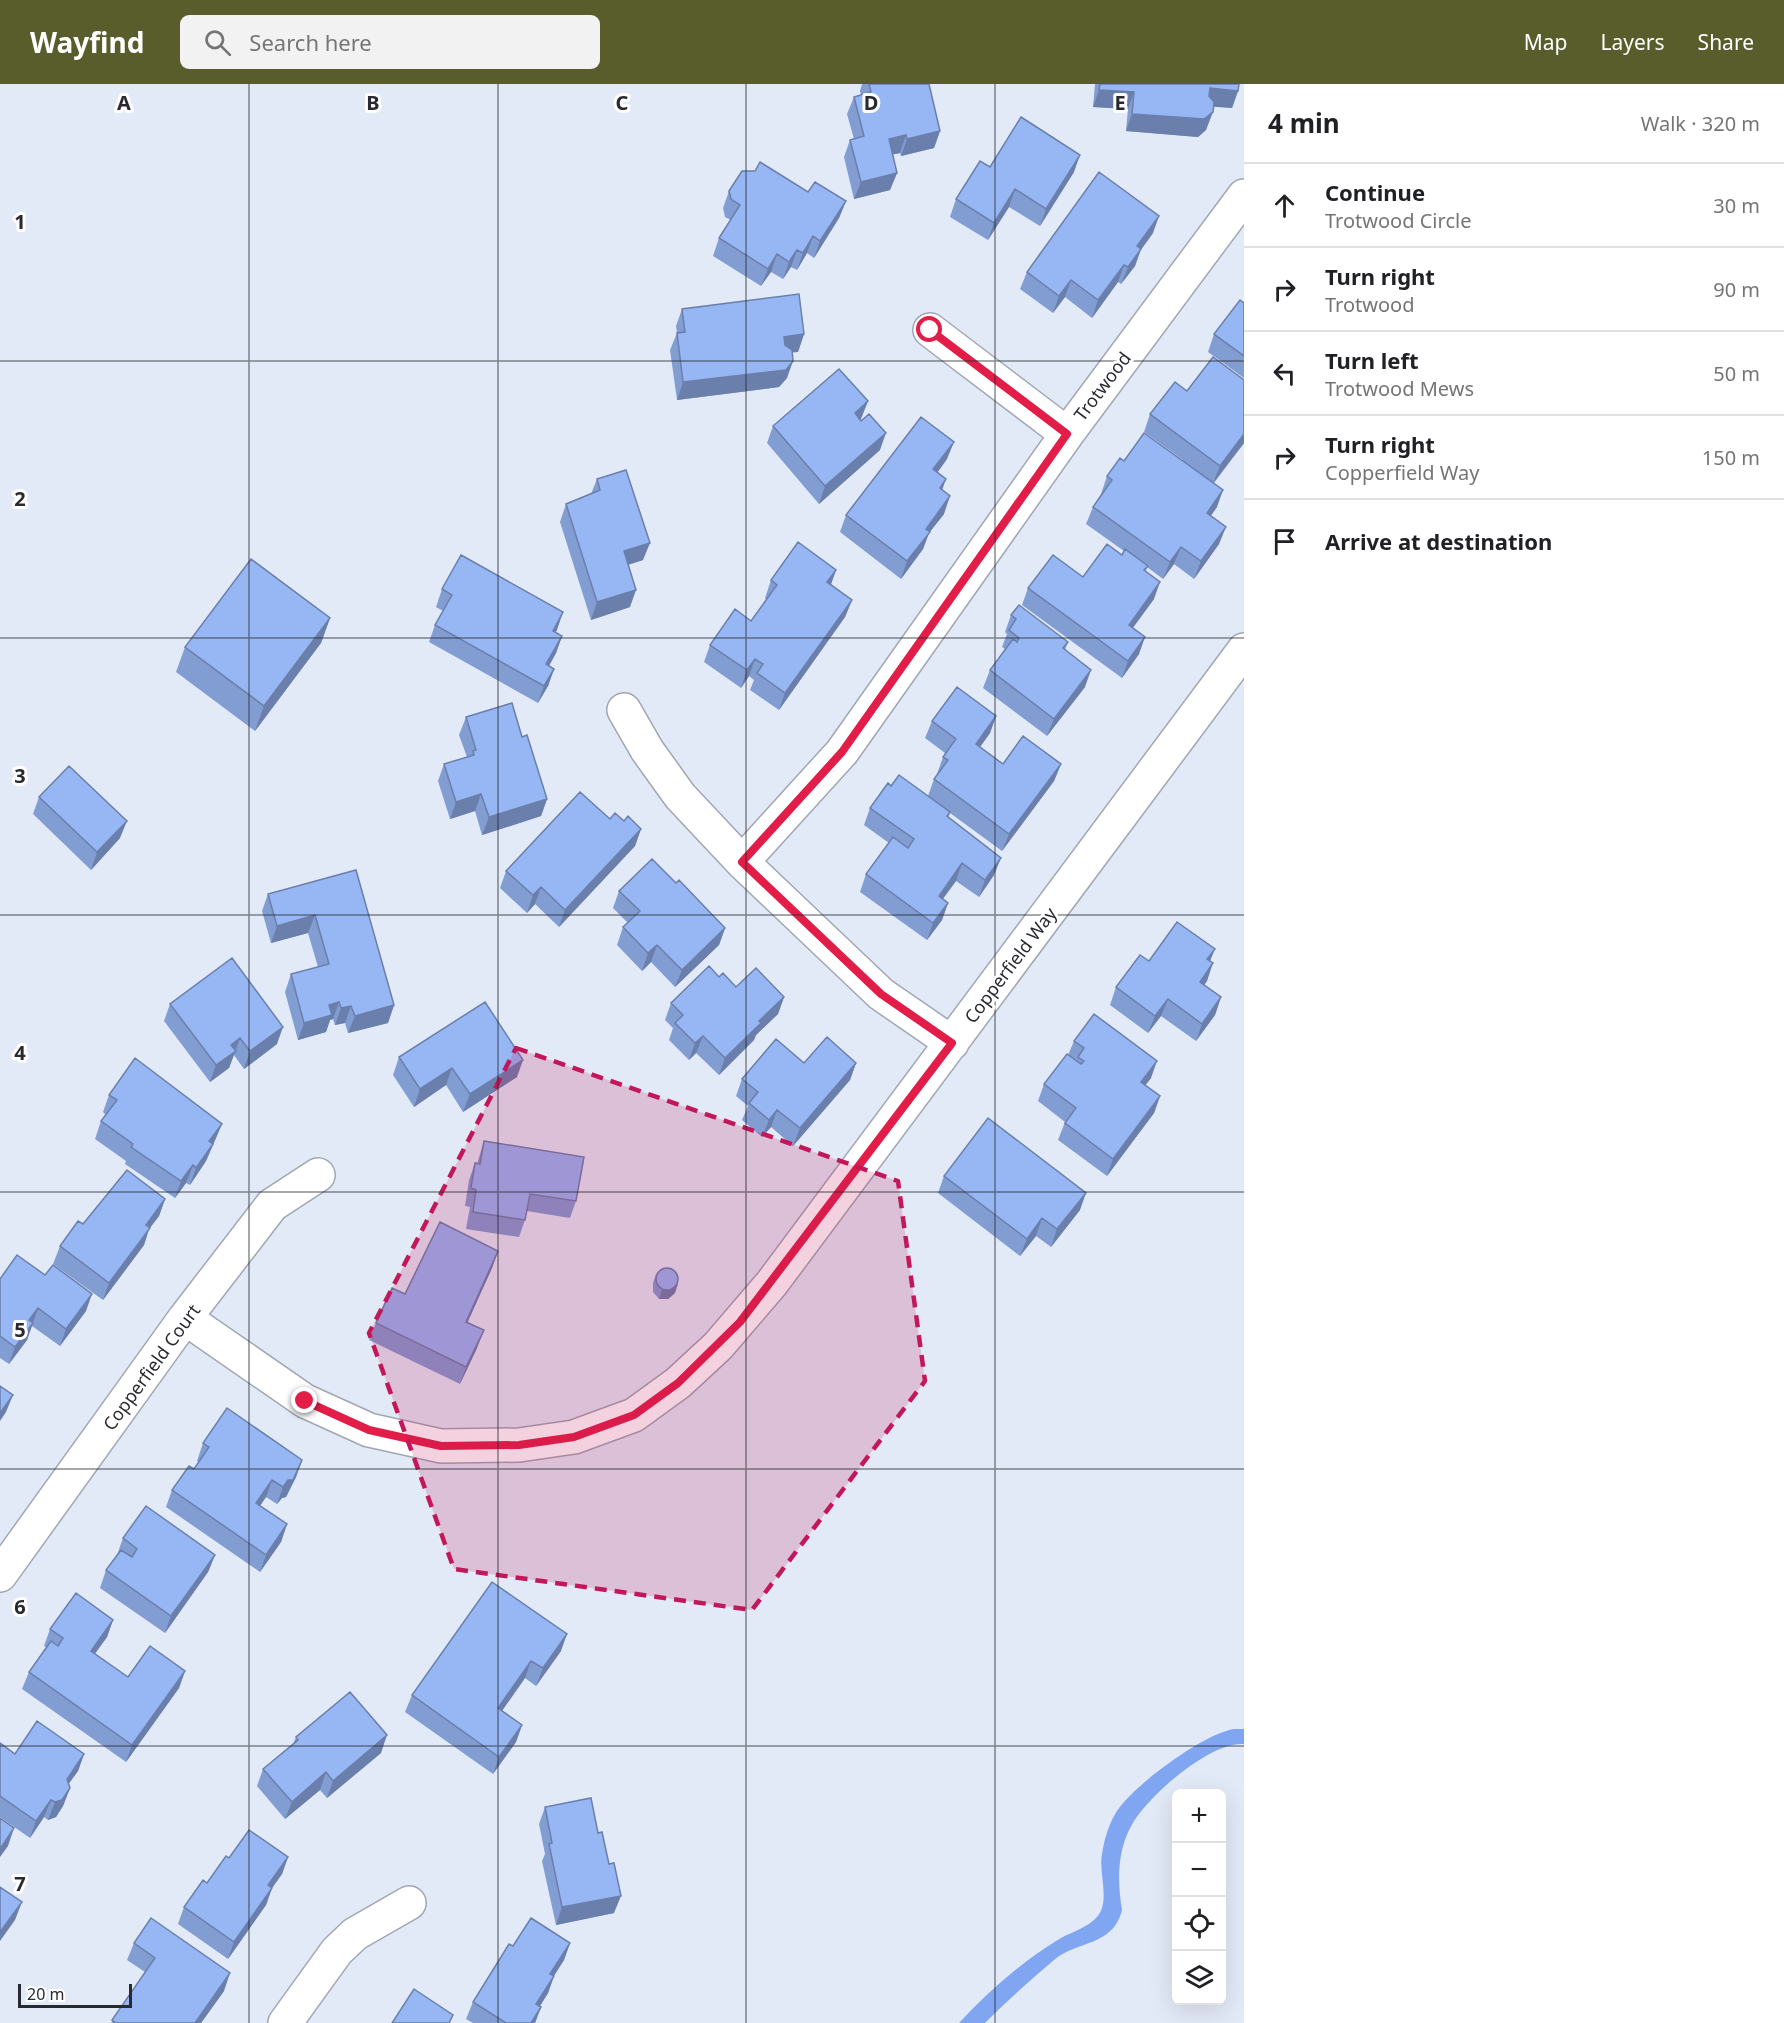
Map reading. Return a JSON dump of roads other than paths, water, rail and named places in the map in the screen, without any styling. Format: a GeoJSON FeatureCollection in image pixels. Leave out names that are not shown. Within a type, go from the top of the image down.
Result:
{"type":"FeatureCollection","features":[{"type":"Feature","properties":{"kind":"street","name":"Trotwood"},"geometry":{"type":"LineString","coordinates":[[742,862],[842,752],[1067,434],[1244,196]]}},
{"type":"Feature","properties":{"kind":"street"},"geometry":{"type":"LineString","coordinates":[[930,330],[1067,434]]}},
{"type":"Feature","properties":{"kind":"street","name":"Copperfield Way"},"geometry":{"type":"LineString","coordinates":[[185,1318],[305,1401],[369,1430],[441,1446],[519,1445],[584,1433],[634,1415],[678,1383],[718,1347],[772,1283],[1244,650]]}},
{"type":"Feature","properties":{"kind":"street"},"geometry":{"type":"LineString","coordinates":[[624,710],[646,750],[680,796],[742,862],[881,994],[952,1043]]}},
{"type":"Feature","properties":{"kind":"street","name":"Copperfield Court"},"geometry":{"type":"LineString","coordinates":[[0,1575],[185,1318],[272,1205],[318,1175]]}},
{"type":"Feature","properties":{"kind":"street"},"geometry":{"type":"LineString","coordinates":[[285,2023],[337,1951],[355,1934],[409,1903]]}},
{"type":"Feature","properties":{"kind":"water"},"geometry":{"type":"Polygon","coordinates":[[[1234,1729],[1244,1729],[1244,1744],[1230,1745],[1215,1751],[1183,1771],[1154,1797],[1134,1821],[1121,1853],[1119,1887],[1122,1910],[1111,1931],[1054,1960],[985,2023],[959,2023],[1017,1969],[1056,1941],[1095,1919],[1103,1905],[1104,1897],[1101,1862],[1104,1843],[1117,1811],[1126,1800],[1153,1775],[1188,1750],[1205,1740],[1234,1729]]]}}]}
